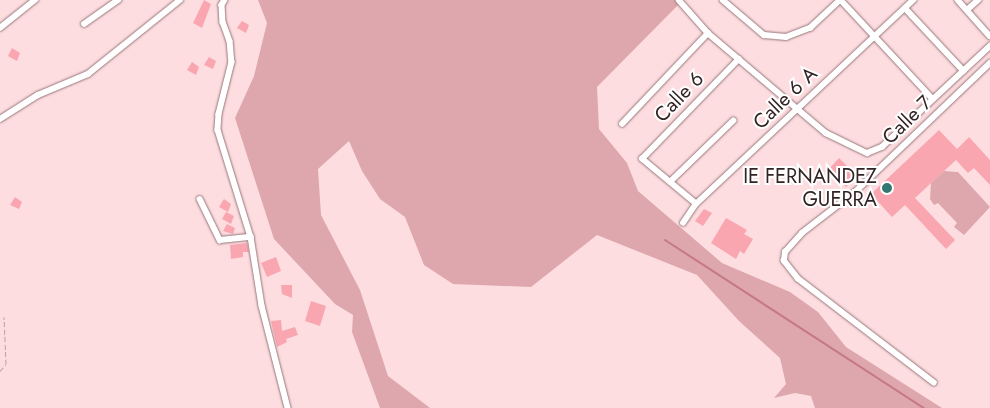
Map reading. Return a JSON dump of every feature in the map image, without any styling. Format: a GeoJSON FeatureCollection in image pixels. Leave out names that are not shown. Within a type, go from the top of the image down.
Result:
{"type":"FeatureCollection","features":[{"type":"Feature","properties":{"kind":"street"},"geometry":{"type":"LineString","coordinates":[[0,28],[35,0]]}},
{"type":"Feature","properties":{"kind":"street"},"geometry":{"type":"LineString","coordinates":[[84,24],[118,0]]}},
{"type":"Feature","properties":{"kind":"street"},"geometry":{"type":"LineString","coordinates":[[0,118],[38,95],[88,74],[180,0]]}},
{"type":"Feature","properties":{"kind":"street"},"geometry":{"type":"LineString","coordinates":[[225,0],[222,5],[224,22],[230,41],[232,62],[219,114],[218,130],[251,237],[262,306],[288,408]]}},
{"type":"Feature","properties":{"kind":"street"},"geometry":{"type":"LineString","coordinates":[[679,0],[708,33],[826,133],[868,153],[882,147],[990,46]]}},
{"type":"Feature","properties":{"kind":"street"},"geometry":{"type":"LineString","coordinates":[[723,0],[764,35],[786,37],[810,28],[840,0],[873,38],[933,99]]}},
{"type":"Feature","properties":{"kind":"street","name":"Calle 6 A"},"geometry":{"type":"LineString","coordinates":[[682,223],[696,204],[913,0]]}},
{"type":"Feature","properties":{"kind":"street"},"geometry":{"type":"LineString","coordinates":[[958,0],[990,36]]}},
{"type":"Feature","properties":{"kind":"street"},"geometry":{"type":"LineString","coordinates":[[967,10],[978,0]]}},
{"type":"Feature","properties":{"kind":"street"},"geometry":{"type":"LineString","coordinates":[[905,8],[964,71]]}},
{"type":"Feature","properties":{"kind":"street"},"geometry":{"type":"LineString","coordinates":[[622,124],[708,33]]}},
{"type":"Feature","properties":{"kind":"street","name":"Calle 6"},"geometry":{"type":"LineString","coordinates":[[670,182],[642,159],[739,59]]}},
{"type":"Feature","properties":{"kind":"street","name":"Calle 7"},"geometry":{"type":"LineString","coordinates":[[934,383],[798,279],[784,261],[785,252],[802,233],[855,192],[990,63]]}},
{"type":"Feature","properties":{"kind":"street"},"geometry":{"type":"LineString","coordinates":[[696,204],[670,182],[733,121]]}},
{"type":"Feature","properties":{"kind":"street"},"geometry":{"type":"LineString","coordinates":[[200,200],[220,240],[251,237]]}},
{"type":"Feature","properties":{"kind":"path"},"geometry":{"type":"LineString","coordinates":[[0,371],[6,364],[4,318]]}},
{"type":"Feature","properties":{"kind":"shaded area"},"geometry":{"type":"Polygon","coordinates":[[[258,0],[683,0],[597,87],[599,129],[627,163],[638,191],[722,263],[790,292],[818,312],[846,347],[942,408],[815,408],[811,396],[795,393],[774,398],[786,384],[780,358],[739,321],[697,275],[597,235],[531,287],[453,284],[424,265],[405,217],[380,199],[362,171],[349,141],[318,169],[321,215],[360,290],[388,376],[430,408],[380,408],[352,332],[353,315],[335,304],[274,239],[235,118],[254,76],[267,23],[258,0]]]}},
{"type":"Feature","properties":{"kind":"shaded area"},"geometry":{"type":"Polygon","coordinates":[[[944,171],[958,172],[990,207],[964,235],[954,227],[957,223],[938,203],[934,205],[930,199],[931,183],[944,171]]]}},
{"type":"Feature","properties":{"kind":"building"},"geometry":{"type":"Polygon","coordinates":[[[204,0],[211,4],[202,28],[193,23],[204,0]]]}},
{"type":"Feature","properties":{"kind":"building"},"geometry":{"type":"Polygon","coordinates":[[[242,21],[249,25],[246,33],[237,28],[242,21]]]}},
{"type":"Feature","properties":{"kind":"building"},"geometry":{"type":"Polygon","coordinates":[[[12,48],[20,53],[17,61],[8,56],[12,48]]]}},
{"type":"Feature","properties":{"kind":"building"},"geometry":{"type":"Polygon","coordinates":[[[209,57],[216,61],[213,69],[204,65],[209,57]]]}},
{"type":"Feature","properties":{"kind":"building"},"geometry":{"type":"Polygon","coordinates":[[[192,62],[199,67],[196,75],[187,70],[192,62]]]}},
{"type":"Feature","properties":{"kind":"building","name":"IE FERNANDEZ GUERRA"},"geometry":{"type":"Polygon","coordinates":[[[939,130],[957,149],[969,137],[990,160],[990,185],[974,168],[968,173],[956,160],[915,198],[955,240],[946,249],[905,205],[892,217],[871,194],[939,130]]]}},
{"type":"Feature","properties":{"kind":"building"},"geometry":{"type":"Polygon","coordinates":[[[839,158],[857,176],[846,187],[828,170],[839,158]]]}},
{"type":"Feature","properties":{"kind":"building"},"geometry":{"type":"Polygon","coordinates":[[[15,197],[22,202],[19,209],[10,205],[15,197]]]}},
{"type":"Feature","properties":{"kind":"building"},"geometry":{"type":"Polygon","coordinates":[[[224,199],[231,204],[228,212],[219,207],[224,199]]]}},
{"type":"Feature","properties":{"kind":"building"},"geometry":{"type":"Polygon","coordinates":[[[704,209],[712,213],[703,226],[695,221],[704,209]]]}},
{"type":"Feature","properties":{"kind":"building"},"geometry":{"type":"Polygon","coordinates":[[[226,212],[234,216],[231,224],[222,219],[226,212]]]}},
{"type":"Feature","properties":{"kind":"building"},"geometry":{"type":"Polygon","coordinates":[[[726,218],[747,230],[744,234],[753,239],[744,254],[740,251],[736,259],[711,243],[726,218]]]}},
{"type":"Feature","properties":{"kind":"building"},"geometry":{"type":"Polygon","coordinates":[[[227,224],[235,228],[233,234],[223,231],[227,224]]]}},
{"type":"Feature","properties":{"kind":"building"},"geometry":{"type":"Polygon","coordinates":[[[247,243],[249,252],[243,252],[243,257],[231,259],[230,245],[247,243]]]}},
{"type":"Feature","properties":{"kind":"building"},"geometry":{"type":"Polygon","coordinates":[[[276,257],[281,271],[267,277],[261,263],[276,257]]]}},
{"type":"Feature","properties":{"kind":"building"},"geometry":{"type":"Polygon","coordinates":[[[281,285],[292,285],[292,298],[282,294],[281,285]]]}},
{"type":"Feature","properties":{"kind":"building"},"geometry":{"type":"Polygon","coordinates":[[[311,301],[326,306],[320,326],[305,321],[311,301]]]}},
{"type":"Feature","properties":{"kind":"building"},"geometry":{"type":"Polygon","coordinates":[[[281,320],[282,331],[295,327],[298,335],[286,339],[287,342],[277,347],[271,321],[281,320]]]}},
{"type":"Feature","properties":{"kind":"waterway"},"geometry":{"type":"LineString","coordinates":[[665,240],[924,408]]}},
{"type":"Feature","properties":{"kind":"place","name":"IE FERNANDEZ GUERRA"},"geometry":{"type":"Point","coordinates":[887,188]}}]}
